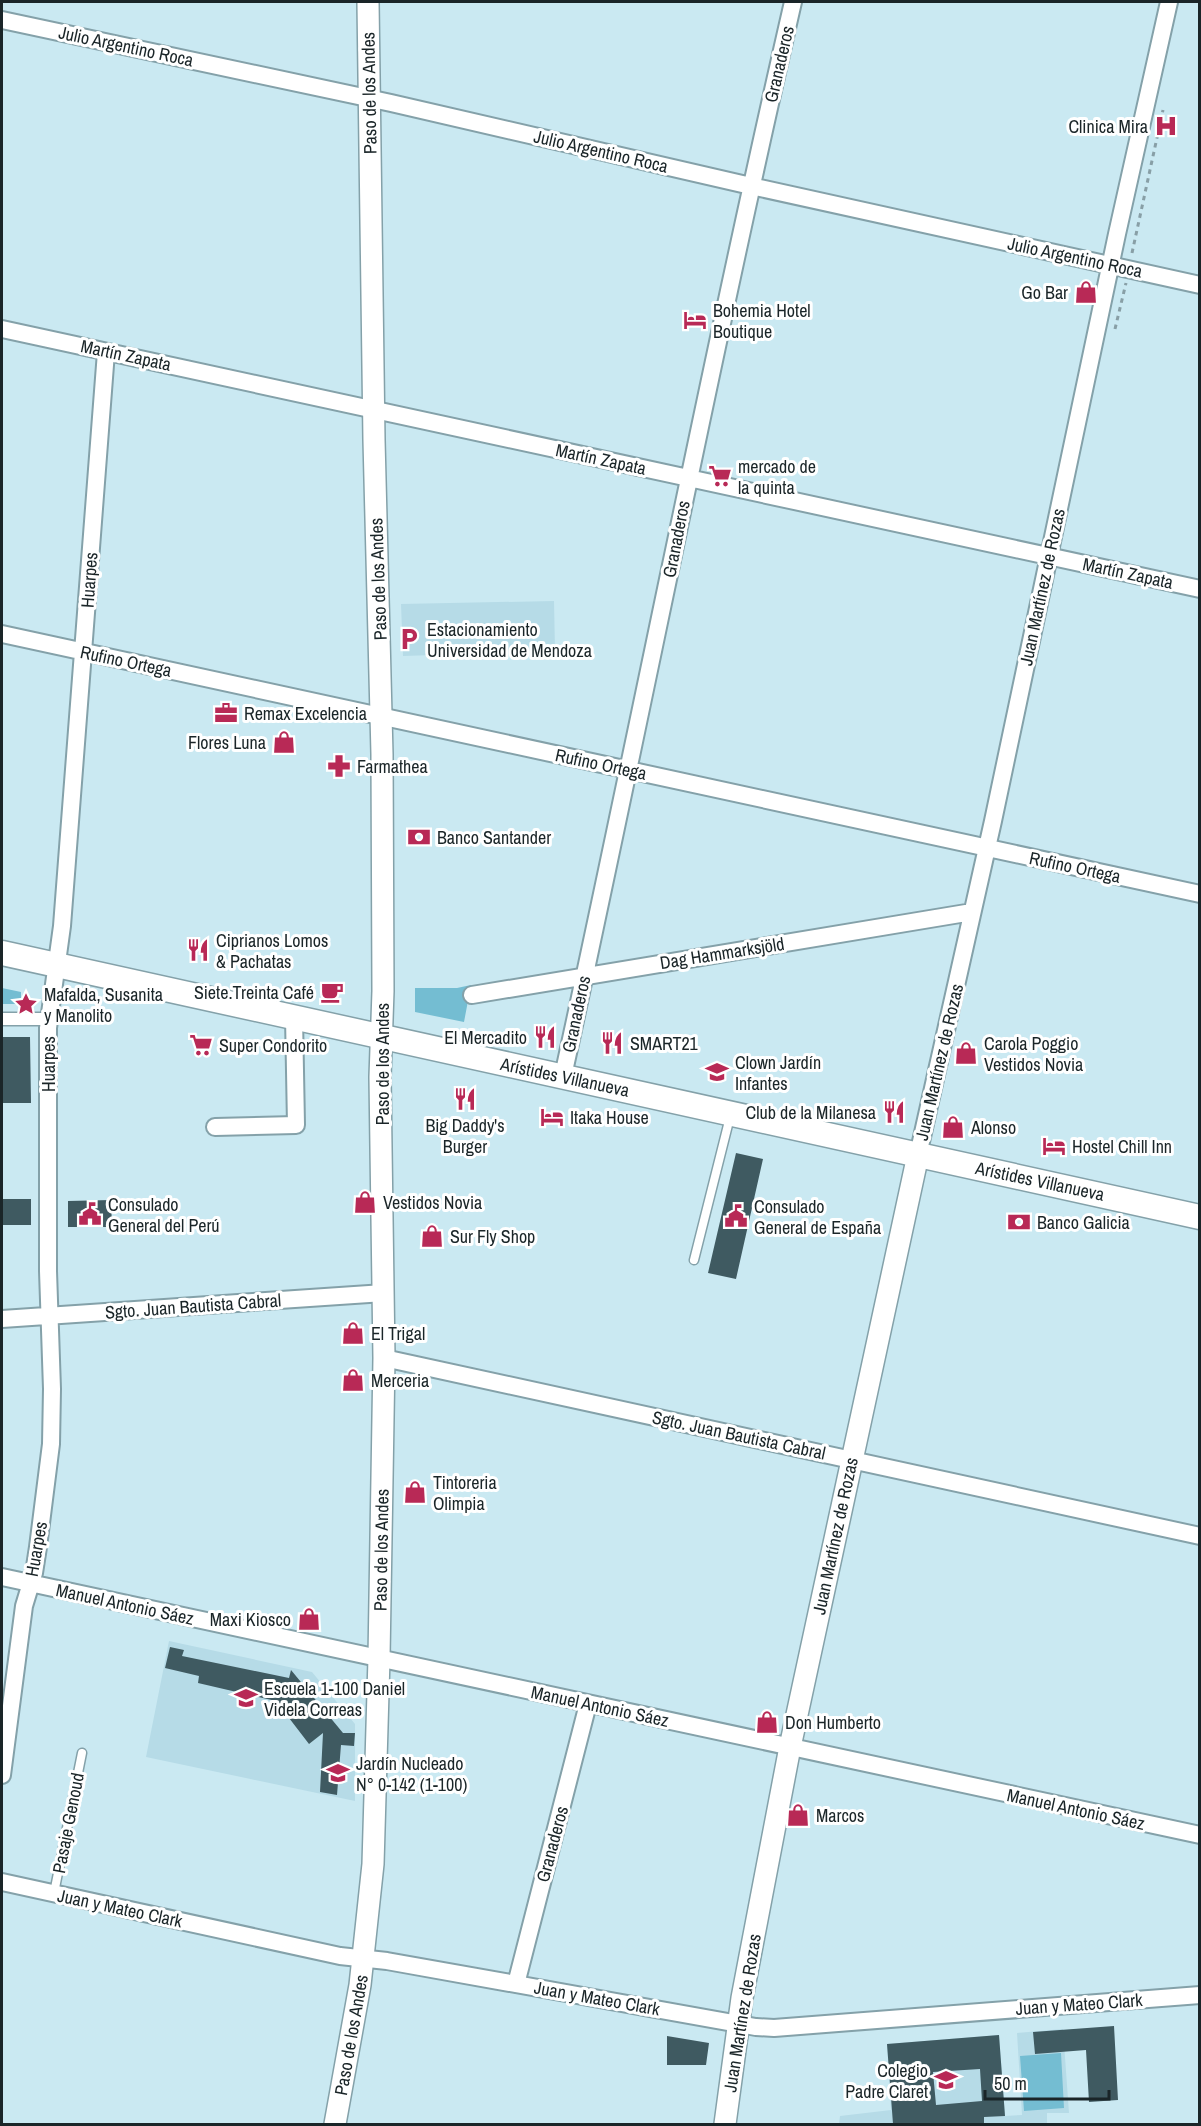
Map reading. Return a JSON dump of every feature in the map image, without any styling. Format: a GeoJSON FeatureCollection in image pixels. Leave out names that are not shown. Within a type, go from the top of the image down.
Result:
{"type":"FeatureCollection","features":[{"type":"Feature","properties":{"kind":"main road","name":"Arístides Villanueva"},"geometry":{"type":"LineString","coordinates":[[2,953],[1200,1217]]}},
{"type":"Feature","properties":{"kind":"street","name":"Paso de los Andes"},"geometry":{"type":"LineString","coordinates":[[335,2124],[363,1958],[373,1864],[384,1359],[380,1077],[381,716],[373,409],[368,2]]}},
{"type":"Feature","properties":{"kind":"street","name":"Granaderos"},"geometry":{"type":"LineString","coordinates":[[563,1076],[629,770],[688,478],[793,2]]}},
{"type":"Feature","properties":{"kind":"street","name":"Juan Martínez de Rozas"},"geometry":{"type":"LineString","coordinates":[[725,2124],[738,2024],[790,1747],[1169,2]]}},
{"type":"Feature","properties":{"kind":"street","name":"Julio Argentino Roca"},"geometry":{"type":"LineString","coordinates":[[2,20],[369,98],[751,186],[1200,285]]}},
{"type":"Feature","properties":{"kind":"street","name":"Martín Zapata"},"geometry":{"type":"LineString","coordinates":[[2,328],[1200,589]]}},
{"type":"Feature","properties":{"kind":"street","name":"Huarpes"},"geometry":{"type":"LineString","coordinates":[[2,1775],[24,1606],[38,1547],[51,1444],[49,1019],[62,926],[106,352]]}},
{"type":"Feature","properties":{"kind":"street","name":"Rufino Ortega"},"geometry":{"type":"LineString","coordinates":[[2,634],[1200,894]]}},
{"type":"Feature","properties":{"kind":"street","name":"Dag Hammarksjöld"},"geometry":{"type":"LineString","coordinates":[[472,994],[972,912]]}},
{"type":"Feature","properties":{"kind":"street"},"geometry":{"type":"LineString","coordinates":[[215,1127],[296,1125],[294,1017]]}},
{"type":"Feature","properties":{"kind":"street"},"geometry":{"type":"LineString","coordinates":[[2,1019],[49,1019]]}},
{"type":"Feature","properties":{"kind":"street","name":"Sgto. Juan Bautista Cabral"},"geometry":{"type":"LineString","coordinates":[[2,1319],[384,1293]]}},
{"type":"Feature","properties":{"kind":"street","name":"Sgto. Juan Bautista Cabral"},"geometry":{"type":"LineString","coordinates":[[384,1359],[1200,1536]]}},
{"type":"Feature","properties":{"kind":"street","name":"Manuel Antonio Sáez"},"geometry":{"type":"LineString","coordinates":[[2,1577],[1200,1835]]}},
{"type":"Feature","properties":{"kind":"street","name":"Granaderos"},"geometry":{"type":"LineString","coordinates":[[516,1984],[588,1704]]}},
{"type":"Feature","properties":{"kind":"street","name":"Juan y Mateo Clark"},"geometry":{"type":"LineString","coordinates":[[2,1882],[328,1953],[387,1961],[738,2024],[774,2028],[1200,1995]]}},
{"type":"Feature","properties":{"kind":"lane"},"geometry":{"type":"LineString","coordinates":[[694,1260],[731,1113]]}},
{"type":"Feature","properties":{"kind":"lane","name":"Pasaje Genoud"},"geometry":{"type":"LineString","coordinates":[[54,1893],[82,1752]]}},
{"type":"Feature","properties":{"kind":"shaded area"},"geometry":{"type":"Polygon","coordinates":[[[554,601],[555,651],[403,656],[401,604],[554,601]]]}},
{"type":"Feature","properties":{"kind":"shaded area"},"geometry":{"type":"Polygon","coordinates":[[[471,985],[464,1022],[415,1012],[415,988],[457,988],[471,985]]]}},
{"type":"Feature","properties":{"kind":"shaded area"},"geometry":{"type":"Polygon","coordinates":[[[2,988],[21,992],[21,1004],[2,1004],[2,988]]]}},
{"type":"Feature","properties":{"kind":"shaded area","name":"Escuela 1-100 Daniel Videla Correas"},"geometry":{"type":"Polygon","coordinates":[[[169,1641],[312,1672],[355,1724],[355,1801],[146,1757],[169,1641]]]}},
{"type":"Feature","properties":{"kind":"shaded area","name":"Colegio Padre Claret"},"geometry":{"type":"Polygon","coordinates":[[[1063,2029],[1069,2113],[1047,2113],[1047,2124],[839,2124],[840,2116],[891,2110],[887,2044],[999,2035],[1005,2116],[1022,2115],[1017,2033],[1063,2029]]]}},
{"type":"Feature","properties":{"kind":"shaded area"},"geometry":{"type":"Polygon","coordinates":[[[1061,2053],[1064,2108],[1024,2111],[1020,2056],[1061,2053]]]}},
{"type":"Feature","properties":{"kind":"building"},"geometry":{"type":"Polygon","coordinates":[[[2,1037],[30,1037],[31,1103],[2,1103],[2,1037]]]}},
{"type":"Feature","properties":{"kind":"building","name":"Consulado General de España"},"geometry":{"type":"Polygon","coordinates":[[[736,1153],[763,1159],[736,1279],[708,1273],[736,1153]]]}},
{"type":"Feature","properties":{"kind":"building"},"geometry":{"type":"Polygon","coordinates":[[[2,1199],[31,1199],[31,1225],[2,1225],[2,1199]]]}},
{"type":"Feature","properties":{"kind":"building","name":"Consulado General del Perú"},"geometry":{"type":"Polygon","coordinates":[[[111,1200],[112,1227],[68,1227],[68,1201],[111,1200]]]}},
{"type":"Feature","properties":{"kind":"building"},"geometry":{"type":"Polygon","coordinates":[[[170,1647],[184,1650],[182,1656],[289,1678],[291,1670],[343,1733],[355,1733],[354,1746],[341,1745],[337,1795],[320,1792],[323,1733],[309,1744],[276,1701],[198,1683],[199,1676],[165,1668],[170,1647]]]}},
{"type":"Feature","properties":{"kind":"building"},"geometry":{"type":"Polygon","coordinates":[[[1114,2026],[1118,2100],[1089,2102],[1086,2050],[1035,2054],[1033,2032],[1114,2026]]]}},
{"type":"Feature","properties":{"kind":"building"},"geometry":{"type":"Polygon","coordinates":[[[999,2035],[1005,2116],[984,2117],[984,2124],[893,2124],[887,2044],[999,2035]],[[980,2069],[933,2072],[936,2105],[982,2101],[980,2069]]]}},
{"type":"Feature","properties":{"kind":"building"},"geometry":{"type":"Polygon","coordinates":[[[667,2036],[709,2043],[706,2065],[667,2065],[667,2036]]]}},
{"type":"Feature","properties":{"kind":"place","name":"Clinica Mira"},"geometry":{"type":"Point","coordinates":[1166,126]}},
{"type":"Feature","properties":{"kind":"place","name":"Go Bar"},"geometry":{"type":"Point","coordinates":[1086,292]}},
{"type":"Feature","properties":{"kind":"place","name":"Bohemia Hotel Boutique"},"geometry":{"type":"Point","coordinates":[695,320]}},
{"type":"Feature","properties":{"kind":"place","name":"mercado de la quinta"},"geometry":{"type":"Point","coordinates":[720,476]}},
{"type":"Feature","properties":{"kind":"place","name":"Estacionamiento Universidad de Mendoza"},"geometry":{"type":"Point","coordinates":[409,639]}},
{"type":"Feature","properties":{"kind":"place","name":"Remax Excelencia"},"geometry":{"type":"Point","coordinates":[226,713]}},
{"type":"Feature","properties":{"kind":"place","name":"Flores Luna"},"geometry":{"type":"Point","coordinates":[284,742]}},
{"type":"Feature","properties":{"kind":"place","name":"Farmathea"},"geometry":{"type":"Point","coordinates":[339,766]}},
{"type":"Feature","properties":{"kind":"place","name":"Banco Santander"},"geometry":{"type":"Point","coordinates":[419,837]}},
{"type":"Feature","properties":{"kind":"place","name":"Ciprianos Lomos & Pachatas"},"geometry":{"type":"Point","coordinates":[198,950]}},
{"type":"Feature","properties":{"kind":"place","name":"Siete.Treinta Café"},"geometry":{"type":"Point","coordinates":[332,992]}},
{"type":"Feature","properties":{"kind":"place","name":"Mafalda, Susanita y Manolito"},"geometry":{"type":"Point","coordinates":[26,1004]}},
{"type":"Feature","properties":{"kind":"place","name":"El Mercadito"},"geometry":{"type":"Point","coordinates":[545,1037]}},
{"type":"Feature","properties":{"kind":"place","name":"SMART21"},"geometry":{"type":"Point","coordinates":[612,1043]}},
{"type":"Feature","properties":{"kind":"place","name":"Super Condorito"},"geometry":{"type":"Point","coordinates":[201,1045]}},
{"type":"Feature","properties":{"kind":"place","name":"Carola Poggio Vestidos Novia"},"geometry":{"type":"Point","coordinates":[966,1053]}},
{"type":"Feature","properties":{"kind":"place","name":"Clown Jardín Infantes"},"geometry":{"type":"Point","coordinates":[717,1072]}},
{"type":"Feature","properties":{"kind":"place","name":"Big Daddy's Burger"},"geometry":{"type":"Point","coordinates":[465,1099]}},
{"type":"Feature","properties":{"kind":"place","name":"Club de la Milanesa"},"geometry":{"type":"Point","coordinates":[894,1112]}},
{"type":"Feature","properties":{"kind":"place","name":"Itaka House"},"geometry":{"type":"Point","coordinates":[552,1117]}},
{"type":"Feature","properties":{"kind":"place","name":"Alonso"},"geometry":{"type":"Point","coordinates":[953,1127]}},
{"type":"Feature","properties":{"kind":"place","name":"Hostel Chill Inn"},"geometry":{"type":"Point","coordinates":[1054,1146]}},
{"type":"Feature","properties":{"kind":"place","name":"Vestidos Novia"},"geometry":{"type":"Point","coordinates":[365,1202]}},
{"type":"Feature","properties":{"kind":"place","name":"Consulado General del Perú"},"geometry":{"type":"Point","coordinates":[90,1214]}},
{"type":"Feature","properties":{"kind":"place","name":"Consulado General de España"},"geometry":{"type":"Point","coordinates":[736,1216]}},
{"type":"Feature","properties":{"kind":"place","name":"Banco Galicia"},"geometry":{"type":"Point","coordinates":[1019,1222]}},
{"type":"Feature","properties":{"kind":"place","name":"Sur Fly Shop"},"geometry":{"type":"Point","coordinates":[432,1236]}},
{"type":"Feature","properties":{"kind":"place","name":"El Trigal"},"geometry":{"type":"Point","coordinates":[353,1333]}},
{"type":"Feature","properties":{"kind":"place","name":"Merceria"},"geometry":{"type":"Point","coordinates":[353,1380]}},
{"type":"Feature","properties":{"kind":"place","name":"Tintoreria Olimpia"},"geometry":{"type":"Point","coordinates":[415,1492]}},
{"type":"Feature","properties":{"kind":"place","name":"Maxi Kiosco"},"geometry":{"type":"Point","coordinates":[309,1619]}},
{"type":"Feature","properties":{"kind":"place","name":"Escuela 1-100 Daniel Videla Correas"},"geometry":{"type":"Point","coordinates":[246,1698]}},
{"type":"Feature","properties":{"kind":"place","name":"Don Humberto"},"geometry":{"type":"Point","coordinates":[767,1722]}},
{"type":"Feature","properties":{"kind":"place","name":"Jardín Nucleado N° 0-142 (1-100)"},"geometry":{"type":"Point","coordinates":[338,1773]}},
{"type":"Feature","properties":{"kind":"place","name":"Marcos"},"geometry":{"type":"Point","coordinates":[798,1815]}},
{"type":"Feature","properties":{"kind":"place","name":"Colegio Padre Claret"},"geometry":{"type":"Point","coordinates":[946,2080]}}]}
